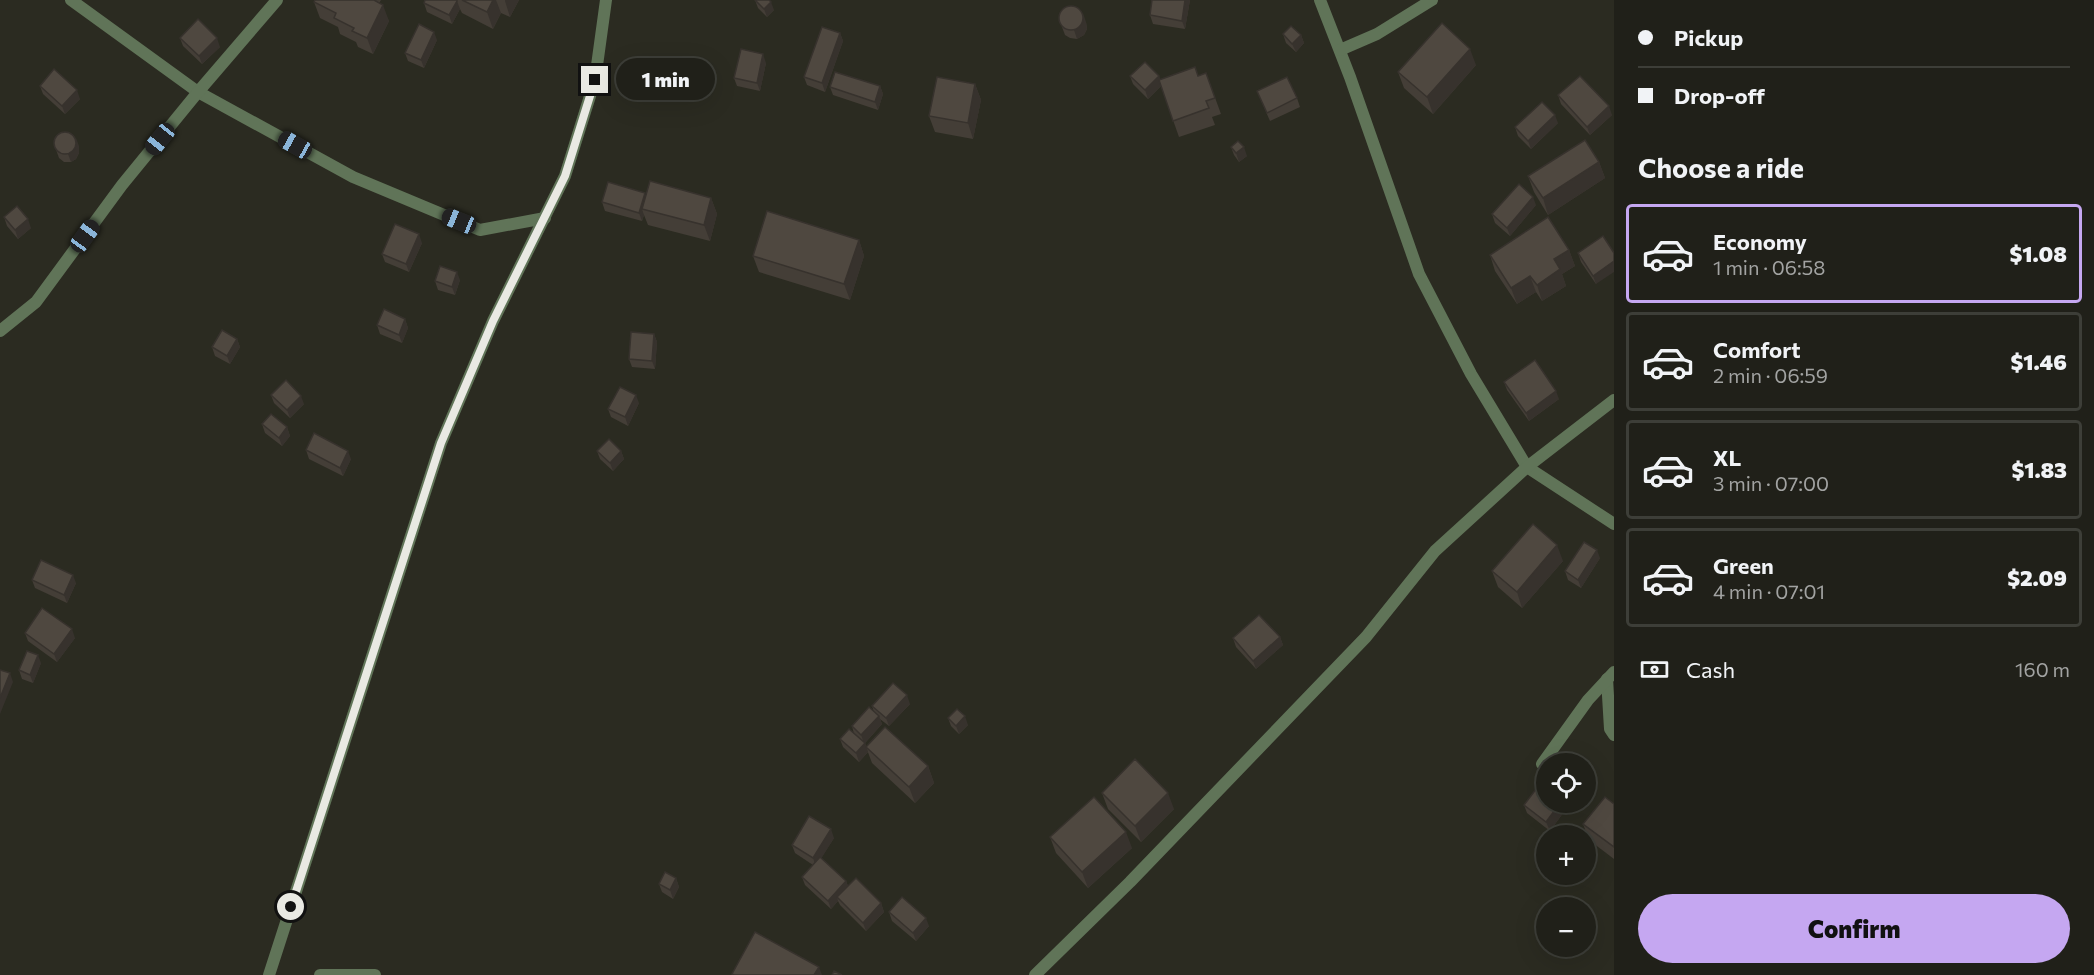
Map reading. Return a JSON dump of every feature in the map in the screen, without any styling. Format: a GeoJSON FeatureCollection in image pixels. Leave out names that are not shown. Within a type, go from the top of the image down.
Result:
{"type":"FeatureCollection","features":[{"type":"Feature","properties":{"kind":"street"},"geometry":{"type":"LineString","coordinates":[[71,0],[198,92],[353,177],[480,230],[545,218]]}},
{"type":"Feature","properties":{"kind":"street"},"geometry":{"type":"LineString","coordinates":[[0,331],[36,302],[122,185],[277,0]]}},
{"type":"Feature","properties":{"kind":"street"},"geometry":{"type":"LineString","coordinates":[[269,975],[441,443],[493,321],[565,176],[595,80],[606,0]]}},
{"type":"Feature","properties":{"kind":"street"},"geometry":{"type":"LineString","coordinates":[[1320,0],[1340,50],[1419,274],[1471,374],[1527,467],[1614,524]]}},
{"type":"Feature","properties":{"kind":"street"},"geometry":{"type":"LineString","coordinates":[[1340,50],[1377,34],[1432,0]]}},
{"type":"Feature","properties":{"kind":"street"},"geometry":{"type":"LineString","coordinates":[[1035,975],[1130,882],[1366,637],[1435,551],[1527,467],[1614,400]]}},
{"type":"Feature","properties":{"kind":"street"},"geometry":{"type":"LineString","coordinates":[[1610,676],[1610,729],[1614,735]]}},
{"type":"Feature","properties":{"kind":"street"},"geometry":{"type":"LineString","coordinates":[[1550,753],[1588,700],[1610,676]]}},
{"type":"Feature","properties":{"kind":"street"},"geometry":{"type":"LineString","coordinates":[[320,975],[375,975]]}},
{"type":"Feature","properties":{"kind":"building"},"geometry":{"type":"Polygon","coordinates":[[[315,0],[374,0],[383,5],[367,38],[352,31],[354,28],[334,18],[336,13],[314,2],[315,0]]]}},
{"type":"Feature","properties":{"kind":"building"},"geometry":{"type":"Polygon","coordinates":[[[425,0],[457,1],[449,15],[424,3],[425,0]]]}},
{"type":"Feature","properties":{"kind":"building"},"geometry":{"type":"Polygon","coordinates":[[[462,0],[493,0],[487,12],[462,0]]]}},
{"type":"Feature","properties":{"kind":"building"},"geometry":{"type":"Polygon","coordinates":[[[755,0],[769,0],[771,2],[764,9],[755,0]]]}},
{"type":"Feature","properties":{"kind":"building"},"geometry":{"type":"Polygon","coordinates":[[[1152,0],[1185,0],[1182,21],[1150,15],[1152,0]]]}},
{"type":"Feature","properties":{"kind":"building"},"geometry":{"type":"Polygon","coordinates":[[[1071,6],[1080,9],[1083,18],[1080,27],[1071,30],[1062,27],[1059,18],[1062,9],[1071,6]]]}},
{"type":"Feature","properties":{"kind":"building"},"geometry":{"type":"Polygon","coordinates":[[[198,19],[217,38],[199,56],[180,38],[198,19]]]}},
{"type":"Feature","properties":{"kind":"building"},"geometry":{"type":"Polygon","coordinates":[[[1442,23],[1470,49],[1427,97],[1398,72],[1442,23]]]}},
{"type":"Feature","properties":{"kind":"building"},"geometry":{"type":"Polygon","coordinates":[[[419,24],[434,32],[421,60],[405,53],[419,24]]]}},
{"type":"Feature","properties":{"kind":"building"},"geometry":{"type":"Polygon","coordinates":[[[1291,26],[1301,35],[1292,44],[1283,34],[1291,26]]]}},
{"type":"Feature","properties":{"kind":"building"},"geometry":{"type":"Polygon","coordinates":[[[822,27],[840,33],[822,83],[804,77],[822,27]]]}},
{"type":"Feature","properties":{"kind":"building"},"geometry":{"type":"Polygon","coordinates":[[[741,49],[763,54],[757,83],[734,78],[741,49]]]}},
{"type":"Feature","properties":{"kind":"building"},"geometry":{"type":"Polygon","coordinates":[[[1145,62],[1159,76],[1145,90],[1130,76],[1145,62]]]}},
{"type":"Feature","properties":{"kind":"building"},"geometry":{"type":"Polygon","coordinates":[[[1195,67],[1198,76],[1206,73],[1215,98],[1206,101],[1209,108],[1173,121],[1159,80],[1195,67]]]}},
{"type":"Feature","properties":{"kind":"building"},"geometry":{"type":"Polygon","coordinates":[[[54,69],[77,90],[62,106],[40,86],[54,69]]]}},
{"type":"Feature","properties":{"kind":"building"},"geometry":{"type":"Polygon","coordinates":[[[835,72],[880,86],[875,102],[830,87],[835,72]]]}},
{"type":"Feature","properties":{"kind":"building"},"geometry":{"type":"Polygon","coordinates":[[[1580,76],[1609,106],[1587,127],[1558,95],[1580,76]]]}},
{"type":"Feature","properties":{"kind":"building"},"geometry":{"type":"Polygon","coordinates":[[[937,77],[975,84],[968,123],[929,116],[937,77]]]}},
{"type":"Feature","properties":{"kind":"building"},"geometry":{"type":"Polygon","coordinates":[[[1287,77],[1297,98],[1267,113],[1257,91],[1287,77]]]}},
{"type":"Feature","properties":{"kind":"building"},"geometry":{"type":"Polygon","coordinates":[[[1542,102],[1555,115],[1528,141],[1515,127],[1542,102]]]}},
{"type":"Feature","properties":{"kind":"building"},"geometry":{"type":"Polygon","coordinates":[[[65,132],[73,135],[76,143],[73,151],[65,154],[57,151],[54,143],[57,135],[65,132]]]}},
{"type":"Feature","properties":{"kind":"building"},"geometry":{"type":"Polygon","coordinates":[[[1585,140],[1599,162],[1543,198],[1528,176],[1585,140]]]}},
{"type":"Feature","properties":{"kind":"building"},"geometry":{"type":"Polygon","coordinates":[[[1238,141],[1244,147],[1236,153],[1231,147],[1238,141]]]}},
{"type":"Feature","properties":{"kind":"building"},"geometry":{"type":"Polygon","coordinates":[[[650,181],[711,198],[704,225],[642,209],[650,181]]]}},
{"type":"Feature","properties":{"kind":"building"},"geometry":{"type":"Polygon","coordinates":[[[608,182],[645,193],[639,213],[602,202],[608,182]]]}},
{"type":"Feature","properties":{"kind":"building"},"geometry":{"type":"Polygon","coordinates":[[[1519,184],[1533,197],[1507,228],[1492,214],[1519,184]]]}},
{"type":"Feature","properties":{"kind":"building"},"geometry":{"type":"Polygon","coordinates":[[[17,206],[28,219],[15,230],[4,217],[17,206]]]}},
{"type":"Feature","properties":{"kind":"building"},"geometry":{"type":"Polygon","coordinates":[[[767,211],[859,240],[844,284],[753,256],[767,211]]]}},
{"type":"Feature","properties":{"kind":"building"},"geometry":{"type":"Polygon","coordinates":[[[1548,217],[1569,250],[1554,259],[1560,269],[1537,285],[1530,276],[1511,288],[1490,255],[1548,217]]]}},
{"type":"Feature","properties":{"kind":"building"},"geometry":{"type":"Polygon","coordinates":[[[395,224],[419,234],[406,264],[382,254],[395,224]]]}},
{"type":"Feature","properties":{"kind":"building"},"geometry":{"type":"Polygon","coordinates":[[[1603,236],[1614,253],[1614,261],[1593,276],[1578,253],[1603,236]]]}},
{"type":"Feature","properties":{"kind":"building"},"geometry":{"type":"Polygon","coordinates":[[[440,266],[457,272],[452,287],[435,281],[440,266]]]}},
{"type":"Feature","properties":{"kind":"building"},"geometry":{"type":"Polygon","coordinates":[[[384,309],[405,319],[399,335],[377,325],[384,309]]]}},
{"type":"Feature","properties":{"kind":"building"},"geometry":{"type":"Polygon","coordinates":[[[222,330],[237,339],[227,356],[212,347],[222,330]]]}},
{"type":"Feature","properties":{"kind":"building"},"geometry":{"type":"Polygon","coordinates":[[[631,332],[654,334],[652,361],[629,359],[631,332]]]}},
{"type":"Feature","properties":{"kind":"building"},"geometry":{"type":"Polygon","coordinates":[[[1535,360],[1556,391],[1526,413],[1504,382],[1535,360]]]}},
{"type":"Feature","properties":{"kind":"building"},"geometry":{"type":"Polygon","coordinates":[[[286,380],[301,396],[287,410],[271,395],[286,380]]]}},
{"type":"Feature","properties":{"kind":"building"},"geometry":{"type":"Polygon","coordinates":[[[620,387],[636,395],[625,417],[608,409],[620,387]]]}},
{"type":"Feature","properties":{"kind":"building"},"geometry":{"type":"Polygon","coordinates":[[[271,414],[287,427],[279,438],[262,424],[271,414]]]}},
{"type":"Feature","properties":{"kind":"building"},"geometry":{"type":"Polygon","coordinates":[[[314,433],[348,451],[340,468],[306,450],[314,433]]]}},
{"type":"Feature","properties":{"kind":"building"},"geometry":{"type":"Polygon","coordinates":[[[609,439],[621,451],[610,463],[597,451],[609,439]]]}},
{"type":"Feature","properties":{"kind":"building"},"geometry":{"type":"Polygon","coordinates":[[[1533,524],[1557,545],[1517,592],[1492,571],[1533,524]]]}},
{"type":"Feature","properties":{"kind":"building"},"geometry":{"type":"Polygon","coordinates":[[[1584,542],[1597,550],[1578,580],[1565,571],[1584,542]]]}},
{"type":"Feature","properties":{"kind":"building"},"geometry":{"type":"Polygon","coordinates":[[[41,560],[73,575],[64,595],[32,580],[41,560]]]}},
{"type":"Feature","properties":{"kind":"building"},"geometry":{"type":"Polygon","coordinates":[[[42,608],[72,629],[54,654],[25,633],[42,608]]]}},
{"type":"Feature","properties":{"kind":"building"},"geometry":{"type":"Polygon","coordinates":[[[1259,615],[1280,637],[1253,661],[1233,638],[1259,615]]]}},
{"type":"Feature","properties":{"kind":"building"},"geometry":{"type":"Polygon","coordinates":[[[27,651],[38,655],[30,675],[19,670],[27,651]]]}},
{"type":"Feature","properties":{"kind":"building"},"geometry":{"type":"Polygon","coordinates":[[[0,670],[10,673],[0,698],[0,670]]]}},
{"type":"Feature","properties":{"kind":"building"},"geometry":{"type":"Polygon","coordinates":[[[893,683],[907,695],[886,718],[872,706],[893,683]]]}},
{"type":"Feature","properties":{"kind":"building"},"geometry":{"type":"Polygon","coordinates":[[[869,707],[879,716],[861,735],[852,726],[869,707]]]}},
{"type":"Feature","properties":{"kind":"building"},"geometry":{"type":"Polygon","coordinates":[[[957,709],[965,716],[956,726],[948,718],[957,709]]]}},
{"type":"Feature","properties":{"kind":"building"},"geometry":{"type":"Polygon","coordinates":[[[885,727],[928,766],[909,787],[866,747],[885,727]]]}},
{"type":"Feature","properties":{"kind":"building"},"geometry":{"type":"Polygon","coordinates":[[[849,729],[865,743],[856,753],[840,739],[849,729]]]}},
{"type":"Feature","properties":{"kind":"building"},"geometry":{"type":"Polygon","coordinates":[[[1135,759],[1168,793],[1135,826],[1102,793],[1135,759]]]}},
{"type":"Feature","properties":{"kind":"building"},"geometry":{"type":"Polygon","coordinates":[[[1536,789],[1536,813],[1553,813],[1546,822],[1524,805],[1536,789]]]}},
{"type":"Feature","properties":{"kind":"building"},"geometry":{"type":"Polygon","coordinates":[[[1094,797],[1126,832],[1082,872],[1050,837],[1094,797]]]}},
{"type":"Feature","properties":{"kind":"building"},"geometry":{"type":"Polygon","coordinates":[[[1605,797],[1614,804],[1614,847],[1596,834],[1596,825],[1583,824],[1592,813],[1596,813],[1596,808],[1605,797]]]}},
{"type":"Feature","properties":{"kind":"building"},"geometry":{"type":"Polygon","coordinates":[[[809,816],[831,829],[813,858],[792,845],[809,816]]]}},
{"type":"Feature","properties":{"kind":"building"},"geometry":{"type":"Polygon","coordinates":[[[820,857],[846,881],[828,901],[802,877],[820,857]]]}},
{"type":"Feature","properties":{"kind":"building"},"geometry":{"type":"Polygon","coordinates":[[[665,872],[676,878],[670,890],[659,884],[665,872]]]}},
{"type":"Feature","properties":{"kind":"building"},"geometry":{"type":"Polygon","coordinates":[[[856,878],[881,903],[863,923],[837,897],[856,878]]]}},
{"type":"Feature","properties":{"kind":"building"},"geometry":{"type":"Polygon","coordinates":[[[902,897],[926,918],[913,933],[889,912],[902,897]]]}},
{"type":"Feature","properties":{"kind":"building"},"geometry":{"type":"Polygon","coordinates":[[[755,932],[819,967],[814,975],[732,974],[755,932]]]}},
{"type":"Feature","properties":{"kind":"route"},"geometry":{"type":"LineString","coordinates":[[291,907],[441,443],[493,321],[565,176],[595,80]]}}]}
